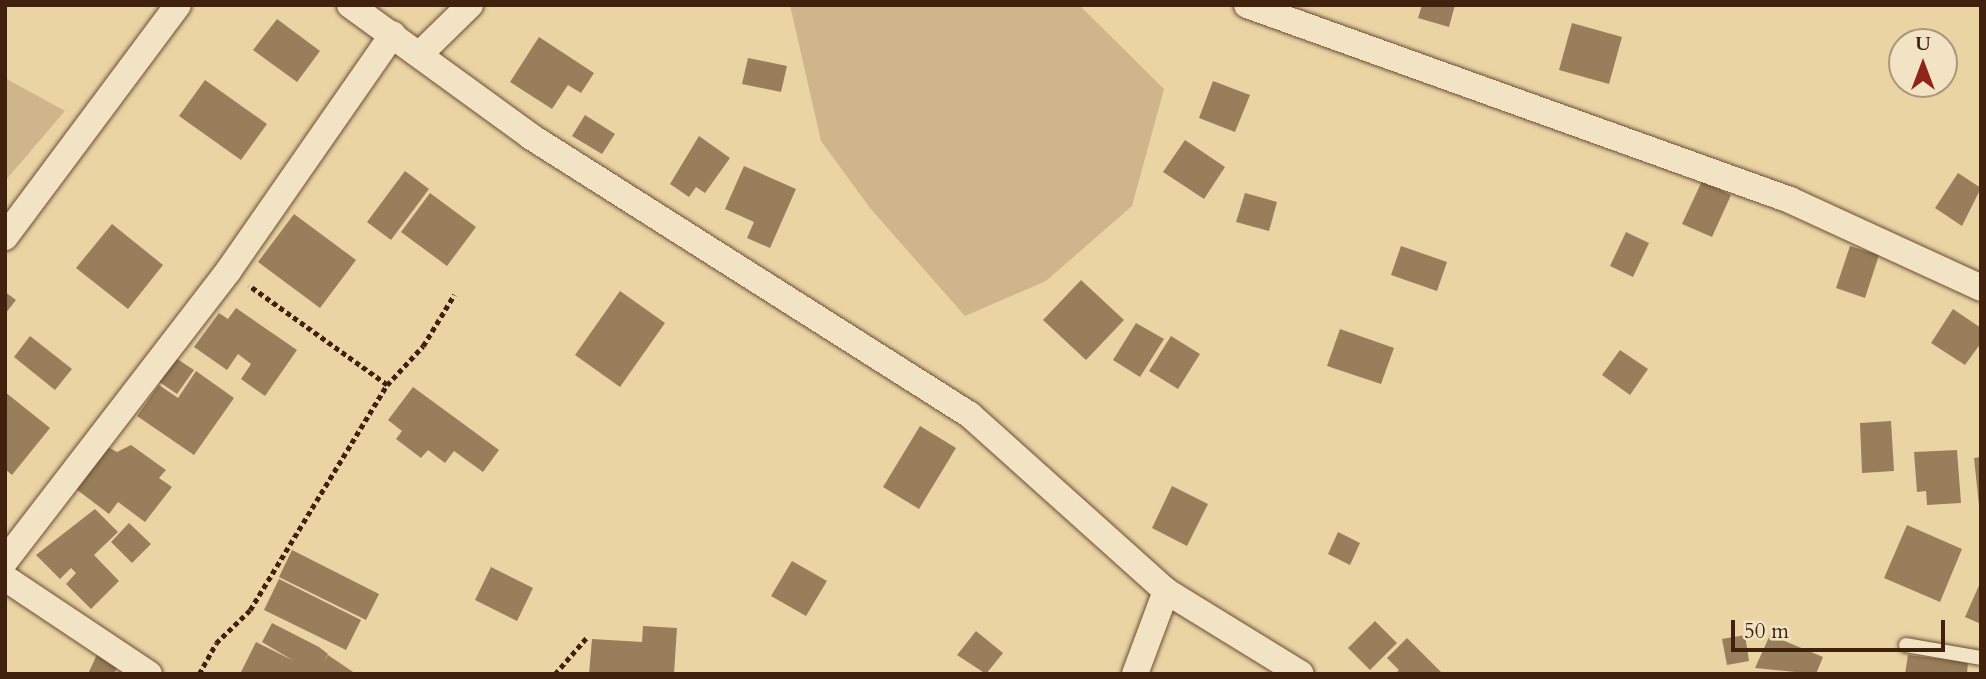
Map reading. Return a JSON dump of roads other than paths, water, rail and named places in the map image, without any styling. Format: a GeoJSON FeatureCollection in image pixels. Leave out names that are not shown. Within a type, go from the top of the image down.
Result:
{"type":"FeatureCollection","features":[{"type":"Feature","properties":{"kind":"street"},"geometry":{"type":"LineString","coordinates":[[5,237],[178,5]]}},
{"type":"Feature","properties":{"kind":"street"},"geometry":{"type":"LineString","coordinates":[[350,5],[421,54],[530,136],[970,415],[1166,591],[1301,674]]}},
{"type":"Feature","properties":{"kind":"street"},"geometry":{"type":"LineString","coordinates":[[421,54],[470,5]]}},
{"type":"Feature","properties":{"kind":"street"},"geometry":{"type":"LineString","coordinates":[[1247,5],[1790,200],[1981,288]]}},
{"type":"Feature","properties":{"kind":"street"},"geometry":{"type":"LineString","coordinates":[[5,561],[229,270],[393,34]]}},
{"type":"Feature","properties":{"kind":"street"},"geometry":{"type":"LineString","coordinates":[[5,578],[149,674]]}},
{"type":"Feature","properties":{"kind":"street"},"geometry":{"type":"LineString","coordinates":[[1135,674],[1166,591]]}},
{"type":"Feature","properties":{"kind":"lane"},"geometry":{"type":"LineString","coordinates":[[1906,645],[1981,658]]}}]}
